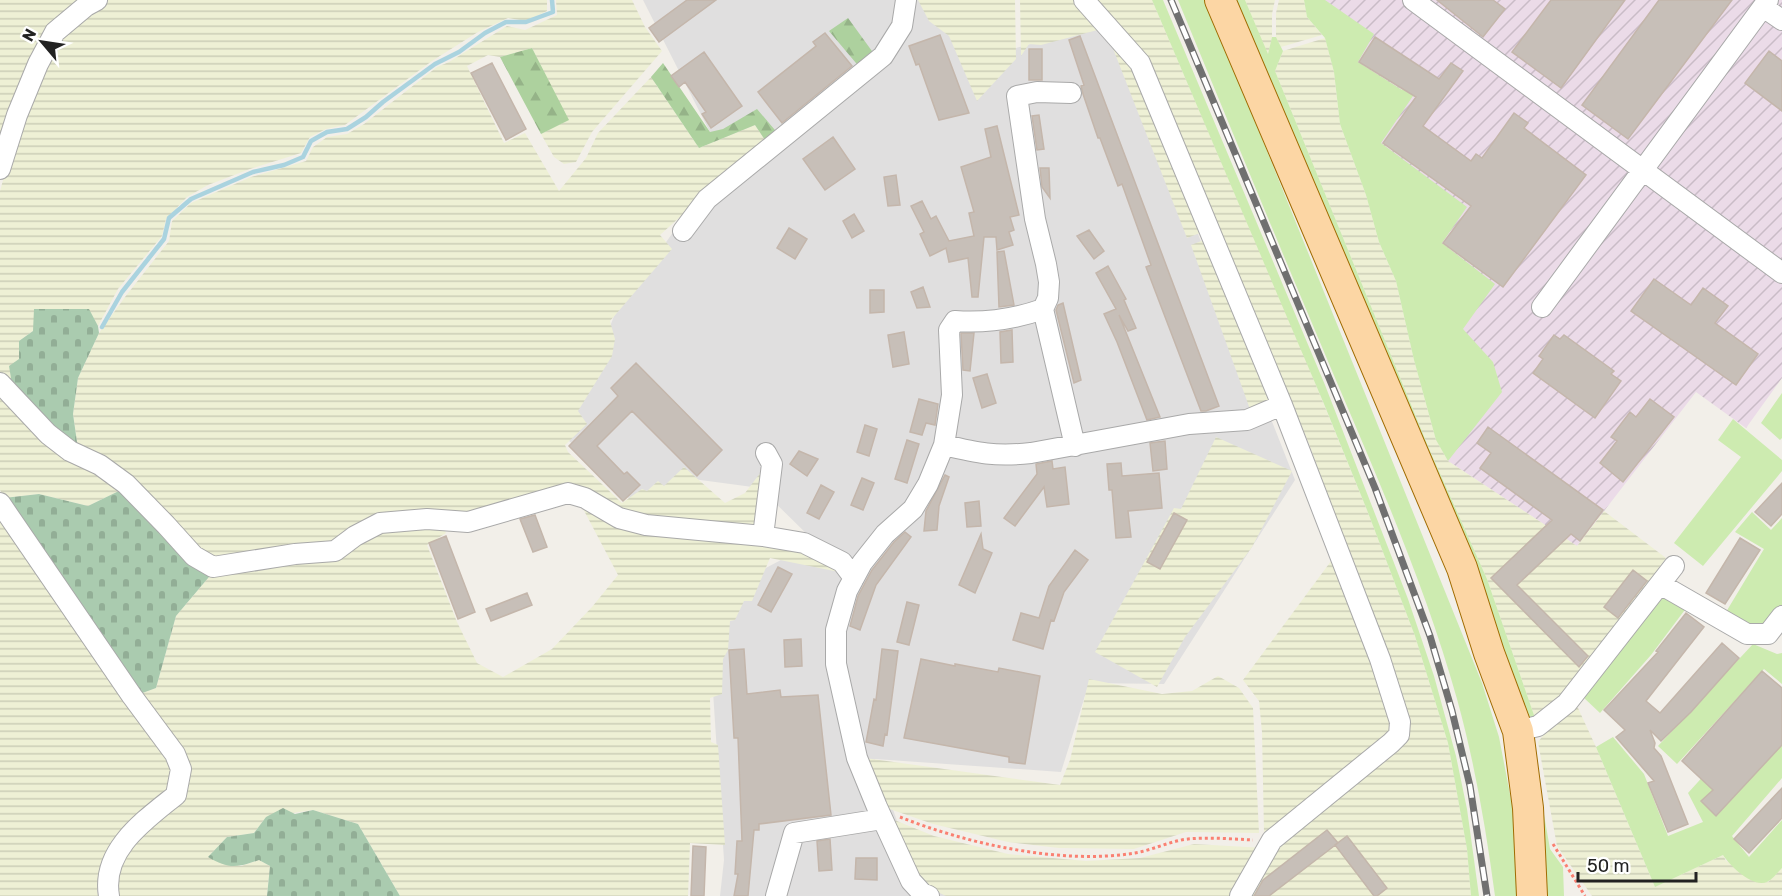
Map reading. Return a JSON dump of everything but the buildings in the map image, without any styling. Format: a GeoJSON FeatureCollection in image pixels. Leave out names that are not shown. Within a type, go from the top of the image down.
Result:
{"type":"FeatureCollection","features":[{"type":"Feature","properties":{"kind":"main road"},"geometry":{"type":"LineString","coordinates":[[1220,0],[1462,568],[1489,653],[1518,731],[1528,808],[1532,896]]}},
{"type":"Feature","properties":{"kind":"street"},"geometry":{"type":"LineString","coordinates":[[0,169],[17,115],[38,64],[55,32],[86,6],[97,0]]}},
{"type":"Feature","properties":{"kind":"street"},"geometry":{"type":"LineString","coordinates":[[683,231],[707,199],[790,134],[883,56],[902,26],[906,0]]}},
{"type":"Feature","properties":{"kind":"street"},"geometry":{"type":"LineString","coordinates":[[1084,0],[1140,63],[1281,405],[1380,659],[1400,722],[1399,735],[1392,743],[1272,840],[1240,896]]}},
{"type":"Feature","properties":{"kind":"street"},"geometry":{"type":"LineString","coordinates":[[1413,0],[1782,273]]}},
{"type":"Feature","properties":{"kind":"street"},"geometry":{"type":"LineString","coordinates":[[1542,307],[1766,3],[1782,20]]}},
{"type":"Feature","properties":{"kind":"street"},"geometry":{"type":"LineString","coordinates":[[1071,93],[1037,92],[1017,96],[1035,219],[1049,282],[1048,298],[1043,309],[1076,446]]}},
{"type":"Feature","properties":{"kind":"street"},"geometry":{"type":"LineString","coordinates":[[929,896],[922,893],[911,880],[879,813],[857,758],[836,664],[836,630],[847,591],[862,563],[885,534],[913,509],[928,484],[944,444],[952,395],[949,330],[955,321],[974,322],[1027,315],[1043,309]]}},
{"type":"Feature","properties":{"kind":"street"},"geometry":{"type":"LineString","coordinates":[[0,383],[48,434],[70,451],[99,465],[126,484],[194,556],[213,567],[296,554],[335,551],[355,536],[380,523],[427,519],[468,522],[568,493],[585,498],[619,518],[646,525],[763,536],[804,543],[842,562],[854,578]]}},
{"type":"Feature","properties":{"kind":"street"},"geometry":{"type":"LineString","coordinates":[[944,444],[986,455],[1008,455],[1076,446],[1189,424],[1246,420],[1281,405]]}},
{"type":"Feature","properties":{"kind":"street"},"geometry":{"type":"LineString","coordinates":[[763,536],[772,464],[766,453]]}},
{"type":"Feature","properties":{"kind":"street"},"geometry":{"type":"LineString","coordinates":[[0,503],[132,696],[175,754],[181,769],[176,795],[142,820],[123,843],[111,866],[109,896]]}},
{"type":"Feature","properties":{"kind":"street"},"geometry":{"type":"LineString","coordinates":[[1518,731],[1538,726],[1567,704],[1674,566]]}},
{"type":"Feature","properties":{"kind":"street"},"geometry":{"type":"LineString","coordinates":[[1660,584],[1748,634],[1775,637],[1782,616]]}},
{"type":"Feature","properties":{"kind":"street"},"geometry":{"type":"LineString","coordinates":[[776,896],[794,833],[879,813]]}},
{"type":"Feature","properties":{"kind":"path"},"geometry":{"type":"LineString","coordinates":[[879,813],[1007,849],[1082,856],[1135,853],[1187,840],[1272,840]]}},
{"type":"Feature","properties":{"kind":"shaded area"},"geometry":{"type":"Polygon","coordinates":[[[643,0],[919,0],[980,58],[1114,21],[1295,480],[1164,684],[1089,683],[1061,772],[875,759],[917,877],[954,896],[720,896],[724,860],[707,599],[815,542],[760,488],[693,479],[647,516],[567,439],[614,316],[724,160],[643,0]]]}},
{"type":"Feature","properties":{"kind":"shaded area"},"geometry":{"type":"Polygon","coordinates":[[[1323,0],[1782,0],[1782,378],[1746,428],[1696,392],[1577,546],[1448,461],[1323,0]]]}},
{"type":"Feature","properties":{"kind":"green space"},"geometry":{"type":"Polygon","coordinates":[[[0,0],[86,0],[52,28],[0,155],[0,0]]]}},
{"type":"Feature","properties":{"kind":"green space"},"geometry":{"type":"Polygon","coordinates":[[[106,0],[547,0],[547,11],[526,21],[508,18],[478,32],[432,61],[345,125],[326,129],[310,137],[301,153],[208,185],[187,197],[166,219],[162,236],[118,289],[98,326],[88,309],[33,331],[19,341],[19,359],[11,379],[3,382],[0,377],[0,191],[21,116],[56,34],[106,0]]]}},
{"type":"Feature","properties":{"kind":"green space"},"geometry":{"type":"Polygon","coordinates":[[[556,0],[632,0],[645,27],[662,51],[592,132],[576,162],[564,164],[554,157],[541,134],[568,120],[532,48],[500,57],[488,55],[467,66],[504,143],[525,133],[559,191],[586,158],[598,133],[651,77],[699,148],[755,125],[765,140],[660,235],[672,249],[610,321],[615,339],[612,356],[578,411],[587,424],[565,445],[568,452],[622,503],[642,489],[647,491],[658,481],[664,486],[684,467],[725,503],[745,493],[767,464],[761,534],[644,521],[587,495],[465,519],[426,515],[333,547],[237,561],[205,557],[78,449],[73,414],[78,378],[99,333],[169,241],[172,221],[191,203],[251,177],[306,161],[313,147],[327,137],[347,134],[364,124],[437,67],[507,26],[525,30],[557,15],[556,0]]]}},
{"type":"Feature","properties":{"kind":"green space"},"geometry":{"type":"Polygon","coordinates":[[[918,0],[1015,0],[1016,59],[977,101],[949,36],[929,21],[918,0]]]}},
{"type":"Feature","properties":{"kind":"green space"},"geometry":{"type":"Polygon","coordinates":[[[1020,0],[1078,0],[1105,28],[1041,45],[1029,44],[1021,56],[1020,0]]]}},
{"type":"Feature","properties":{"kind":"green space"},"geometry":{"type":"Polygon","coordinates":[[[1094,0],[1152,0],[1300,346],[1367,510],[1415,636],[1448,743],[1467,849],[1471,896],[1243,896],[1276,841],[1409,735],[1406,709],[1309,444],[1177,130],[1094,0]]]}},
{"type":"Feature","properties":{"kind":"green space"},"geometry":{"type":"Polygon","coordinates":[[[1152,0],[1163,0],[1325,385],[1408,599],[1434,676],[1456,756],[1467,809],[1479,896],[1471,896],[1467,849],[1448,743],[1415,636],[1324,404],[1152,0]]]}},
{"type":"Feature","properties":{"kind":"green space"},"geometry":{"type":"Polygon","coordinates":[[[1178,0],[1206,0],[1482,683],[1499,737],[1514,815],[1520,896],[1495,896],[1475,772],[1457,699],[1427,605],[1391,511],[1178,0]]]}},
{"type":"Feature","properties":{"kind":"green space"},"geometry":{"type":"Polygon","coordinates":[[[1233,0],[1245,0],[1268,54],[1272,37],[1276,37],[1283,51],[1275,71],[1430,451],[1487,579],[1535,718],[1523,718],[1233,0]]]}},
{"type":"Feature","properties":{"kind":"green space"},"geometry":{"type":"Polygon","coordinates":[[[1245,0],[1275,0],[1268,55],[1245,0]]]}},
{"type":"Feature","properties":{"kind":"green space"},"geometry":{"type":"Polygon","coordinates":[[[1279,0],[1304,0],[1307,17],[1322,35],[1281,47],[1276,37],[1276,13],[1279,0]]]}},
{"type":"Feature","properties":{"kind":"green space"},"geometry":{"type":"Polygon","coordinates":[[[1304,0],[1325,0],[1374,34],[1358,62],[1402,90],[1417,67],[1428,74],[1381,143],[1467,207],[1442,243],[1495,284],[1463,329],[1493,362],[1502,392],[1448,461],[1436,440],[1414,360],[1396,281],[1379,242],[1366,195],[1340,124],[1334,72],[1325,38],[1307,17],[1304,0]]]}},
{"type":"Feature","properties":{"kind":"green space"},"geometry":{"type":"Polygon","coordinates":[[[848,18],[877,58],[861,69],[829,31],[848,18]]]}},
{"type":"Feature","properties":{"kind":"green space"},"geometry":{"type":"Polygon","coordinates":[[[1105,28],[1139,65],[1205,231],[1187,238],[1105,28]]]}},
{"type":"Feature","properties":{"kind":"green space"},"geometry":{"type":"Polygon","coordinates":[[[1325,38],[1334,72],[1340,124],[1366,195],[1379,242],[1396,281],[1414,360],[1436,440],[1448,461],[1577,546],[1604,511],[1666,558],[1563,701],[1535,718],[1487,579],[1430,451],[1275,71],[1283,51],[1325,38]]]}},
{"type":"Feature","properties":{"kind":"green space"},"geometry":{"type":"Polygon","coordinates":[[[532,48],[569,120],[541,134],[500,57],[532,48]]]}},
{"type":"Feature","properties":{"kind":"green space"},"geometry":{"type":"Polygon","coordinates":[[[663,63],[710,132],[723,129],[757,109],[780,136],[765,140],[755,125],[699,148],[651,77],[663,63]]]}},
{"type":"Feature","properties":{"kind":"green space"},"geometry":{"type":"Polygon","coordinates":[[[1209,238],[1275,398],[1251,412],[1191,245],[1209,238]]]}},
{"type":"Feature","properties":{"kind":"green space"},"geometry":{"type":"Polygon","coordinates":[[[34,309],[89,309],[98,326],[99,333],[78,378],[73,414],[78,449],[3,382],[11,378],[9,366],[19,359],[19,341],[33,331],[34,309]]]}},
{"type":"Feature","properties":{"kind":"green space"},"geometry":{"type":"Polygon","coordinates":[[[0,388],[125,488],[88,506],[39,494],[4,498],[0,490],[0,388]]]}},
{"type":"Feature","properties":{"kind":"green space"},"geometry":{"type":"Polygon","coordinates":[[[1782,393],[1782,438],[1780,440],[1761,423],[1782,393]]]}},
{"type":"Feature","properties":{"kind":"green space"},"geometry":{"type":"Polygon","coordinates":[[[1733,419],[1782,460],[1782,471],[1703,566],[1674,543],[1741,457],[1718,440],[1733,419]]]}},
{"type":"Feature","properties":{"kind":"green space"},"geometry":{"type":"Polygon","coordinates":[[[1216,437],[1292,471],[1252,547],[1185,637],[1157,687],[1095,652],[1174,508],[1181,509],[1216,437]]]}},
{"type":"Feature","properties":{"kind":"green space"},"geometry":{"type":"Polygon","coordinates":[[[125,488],[214,571],[176,616],[156,688],[137,695],[4,498],[39,494],[88,506],[125,488]]]}},
{"type":"Feature","properties":{"kind":"green space"},"geometry":{"type":"Polygon","coordinates":[[[580,503],[802,546],[844,573],[770,558],[752,601],[744,601],[735,620],[730,621],[728,650],[723,659],[722,694],[710,698],[711,742],[718,745],[725,845],[690,843],[688,896],[400,896],[358,824],[313,810],[266,817],[254,833],[227,837],[208,857],[241,866],[259,860],[270,866],[267,896],[115,896],[116,878],[123,856],[183,792],[137,695],[156,688],[176,616],[214,571],[261,564],[383,526],[441,523],[446,533],[427,545],[457,622],[477,663],[503,677],[552,649],[592,607],[618,575],[580,503]]]}},
{"type":"Feature","properties":{"kind":"green space"},"geometry":{"type":"Polygon","coordinates":[[[0,512],[35,567],[173,766],[173,784],[162,797],[145,807],[125,828],[105,859],[97,890],[98,896],[0,896],[0,512]]]}},
{"type":"Feature","properties":{"kind":"green space"},"geometry":{"type":"Polygon","coordinates":[[[1752,512],[1771,530],[1782,518],[1782,606],[1768,625],[1758,630],[1726,612],[1764,549],[1735,532],[1752,512]]]}},
{"type":"Feature","properties":{"kind":"green space"},"geometry":{"type":"Polygon","coordinates":[[[1334,557],[1375,663],[1392,732],[1280,827],[1264,832],[1262,732],[1259,701],[1243,680],[1334,557]]]}},
{"type":"Feature","properties":{"kind":"green space"},"geometry":{"type":"Polygon","coordinates":[[[1663,591],[1687,607],[1651,655],[1600,713],[1583,697],[1663,591]]]}},
{"type":"Feature","properties":{"kind":"green space"},"geometry":{"type":"Polygon","coordinates":[[[1753,644],[1777,654],[1782,653],[1782,684],[1764,669],[1677,764],[1658,746],[1753,644]]]}},
{"type":"Feature","properties":{"kind":"green space"},"geometry":{"type":"Polygon","coordinates":[[[1218,676],[1239,688],[1253,708],[1259,833],[1186,832],[1134,849],[1059,848],[1008,842],[933,824],[881,806],[865,758],[1060,785],[1070,760],[1089,679],[1162,694],[1192,691],[1218,676]]]}},
{"type":"Feature","properties":{"kind":"green space"},"geometry":{"type":"Polygon","coordinates":[[[1782,689],[1782,778],[1732,836],[1749,857],[1782,820],[1782,868],[1767,882],[1755,882],[1736,870],[1723,855],[1655,887],[1596,747],[1613,737],[1644,774],[1668,836],[1703,822],[1688,793],[1782,689]]]}},
{"type":"Feature","properties":{"kind":"green space"},"geometry":{"type":"Polygon","coordinates":[[[1574,704],[1596,747],[1655,887],[1723,855],[1726,861],[1768,882],[1782,868],[1782,896],[1592,896],[1557,846],[1538,742],[1553,723],[1574,704]]]}},
{"type":"Feature","properties":{"kind":"green space"},"geometry":{"type":"Polygon","coordinates":[[[1532,746],[1550,849],[1563,867],[1564,896],[1547,896],[1532,746]]]}},
{"type":"Feature","properties":{"kind":"green space"},"geometry":{"type":"Polygon","coordinates":[[[283,808],[295,814],[313,810],[358,824],[400,896],[267,896],[270,866],[259,860],[233,866],[221,864],[208,857],[227,837],[254,833],[266,817],[283,808]]]}},
{"type":"Feature","properties":{"kind":"green space"},"geometry":{"type":"Polygon","coordinates":[[[887,817],[934,836],[1008,854],[1086,861],[1140,858],[1194,844],[1265,848],[1235,896],[946,896],[925,886],[887,817]]]}},
{"type":"Feature","properties":{"kind":"waterway"},"geometry":{"type":"LineString","coordinates":[[102,327],[122,292],[164,239],[169,218],[191,199],[253,172],[284,165],[303,157],[311,141],[327,132],[347,129],[435,64],[459,52],[485,33],[506,22],[526,22],[553,12],[552,0]]}},
{"type":"Feature","properties":{"kind":"railway"},"geometry":{"type":"LineString","coordinates":[[1171,0],[1375,488],[1430,636],[1452,711],[1470,786],[1487,896]]}}]}
